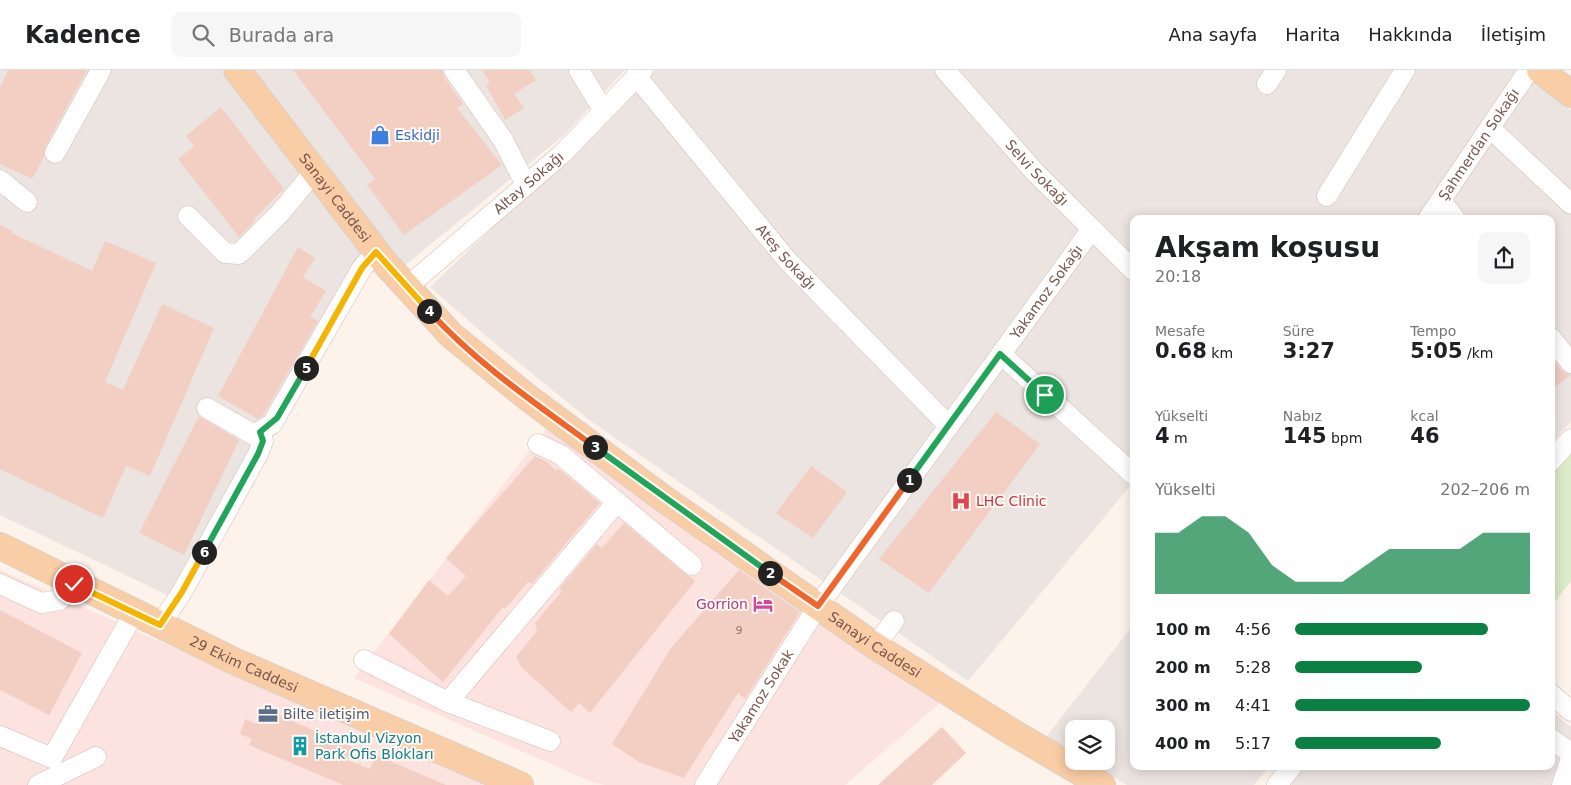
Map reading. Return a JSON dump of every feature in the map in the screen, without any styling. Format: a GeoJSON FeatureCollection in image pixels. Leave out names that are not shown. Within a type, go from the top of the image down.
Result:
{"type":"FeatureCollection","features":[{"type":"Feature","properties":{"kind":"main road","name":"Sanayi Caddesi"},"geometry":{"type":"LineString","coordinates":[[237,70],[376,252],[451,335],[527,398],[645,484],[875,646],[1007,730],[1102,785]]}},
{"type":"Feature","properties":{"kind":"main road"},"geometry":{"type":"LineString","coordinates":[[1540,70],[1571,94]]}},
{"type":"Feature","properties":{"kind":"main road","name":"29 Ekim Caddesi"},"geometry":{"type":"LineString","coordinates":[[0,546],[74,584],[251,669],[520,785]]}},
{"type":"Feature","properties":{"kind":"street"},"geometry":{"type":"LineString","coordinates":[[55,153],[101,70]]}},
{"type":"Feature","properties":{"kind":"street"},"geometry":{"type":"LineString","coordinates":[[454,70],[503,140],[526,185]]}},
{"type":"Feature","properties":{"kind":"street"},"geometry":{"type":"LineString","coordinates":[[579,70],[603,110]]}},
{"type":"Feature","properties":{"kind":"street","name":"Selvi Sokağı"},"geometry":{"type":"LineString","coordinates":[[945,70],[1033,170],[1130,267]]}},
{"type":"Feature","properties":{"kind":"street"},"geometry":{"type":"LineString","coordinates":[[1328,196],[1405,70]]}},
{"type":"Feature","properties":{"kind":"street","name":"Şahmerdan Sokağı"},"geometry":{"type":"LineString","coordinates":[[1431,215],[1529,70]]}},
{"type":"Feature","properties":{"kind":"street","name":"Altay Sokağı"},"geometry":{"type":"LineString","coordinates":[[407,287],[562,154],[639,73]]}},
{"type":"Feature","properties":{"kind":"street","name":"Ateş Sokağı"},"geometry":{"type":"LineString","coordinates":[[639,73],[787,260],[949,426]]}},
{"type":"Feature","properties":{"kind":"street"},"geometry":{"type":"LineString","coordinates":[[1490,128],[1571,204]]}},
{"type":"Feature","properties":{"kind":"street"},"geometry":{"type":"LineString","coordinates":[[188,216],[225,253],[239,254],[280,213],[314,172]]}},
{"type":"Feature","properties":{"kind":"street"},"geometry":{"type":"LineString","coordinates":[[0,180],[27,202]]}},
{"type":"Feature","properties":{"kind":"street"},"geometry":{"type":"LineString","coordinates":[[1441,200],[1452,215]]}},
{"type":"Feature","properties":{"kind":"street","name":"Yakamoz Sokağı"},"geometry":{"type":"LineString","coordinates":[[818,606],[1092,229]]}},
{"type":"Feature","properties":{"kind":"street"},"geometry":{"type":"LineString","coordinates":[[207,408],[254,435],[277,418],[362,268],[376,252]]}},
{"type":"Feature","properties":{"kind":"street"},"geometry":{"type":"LineString","coordinates":[[1555,343],[1571,363]]}},
{"type":"Feature","properties":{"kind":"street"},"geometry":{"type":"LineString","coordinates":[[1000,354],[1130,471]]}},
{"type":"Feature","properties":{"kind":"street"},"geometry":{"type":"LineString","coordinates":[[160,625],[182,592],[258,454],[263,441],[260,432]]}},
{"type":"Feature","properties":{"kind":"street"},"geometry":{"type":"LineString","coordinates":[[1555,456],[1571,439]]}},
{"type":"Feature","properties":{"kind":"street"},"geometry":{"type":"LineString","coordinates":[[538,444],[560,455],[692,565]]}},
{"type":"Feature","properties":{"kind":"street"},"geometry":{"type":"LineString","coordinates":[[448,702],[620,505],[645,484]]}},
{"type":"Feature","properties":{"kind":"street"},"geometry":{"type":"LineString","coordinates":[[0,584],[41,603],[60,600],[74,584]]}},
{"type":"Feature","properties":{"kind":"street","name":"Yakamoz Sokak"},"geometry":{"type":"LineString","coordinates":[[705,785],[818,606]]}},
{"type":"Feature","properties":{"kind":"street"},"geometry":{"type":"LineString","coordinates":[[0,736],[52,758],[134,612]]}},
{"type":"Feature","properties":{"kind":"street"},"geometry":{"type":"LineString","coordinates":[[875,646],[894,621]]}},
{"type":"Feature","properties":{"kind":"street"},"geometry":{"type":"LineString","coordinates":[[364,660],[448,702],[550,741]]}},
{"type":"Feature","properties":{"kind":"street"},"geometry":{"type":"LineString","coordinates":[[1555,697],[1571,711]]}},
{"type":"Feature","properties":{"kind":"street"},"geometry":{"type":"LineString","coordinates":[[1555,742],[1571,753]]}},
{"type":"Feature","properties":{"kind":"street"},"geometry":{"type":"LineString","coordinates":[[38,785],[96,757]]}},
{"type":"Feature","properties":{"kind":"street"},"geometry":{"type":"LineString","coordinates":[[1562,785],[1571,758]]}},
{"type":"Feature","properties":{"kind":"street"},"geometry":{"type":"LineString","coordinates":[[1277,785],[1289,770]]}},
{"type":"Feature","properties":{"kind":"shaded area"},"geometry":{"type":"Polygon","coordinates":[[[0,70],[222,70],[369,260],[180,601],[0,515],[0,70]]]}},
{"type":"Feature","properties":{"kind":"shaded area"},"geometry":{"type":"Polygon","coordinates":[[[252,70],[625,70],[564,135],[403,267],[252,70]]]}},
{"type":"Feature","properties":{"kind":"shaded area"},"geometry":{"type":"Polygon","coordinates":[[[655,70],[1522,70],[1571,110],[1571,421],[1555,439],[1555,215],[1130,215],[1130,486],[968,681],[592,422],[492,341],[430,287],[636,91],[655,70]]]}},
{"type":"Feature","properties":{"kind":"shaded area"},"geometry":{"type":"Polygon","coordinates":[[[551,423],[942,701],[845,785],[605,785],[592,782],[354,678],[551,423]]]}},
{"type":"Feature","properties":{"kind":"shaded area"},"geometry":{"type":"Polygon","coordinates":[[[0,570],[139,632],[485,785],[0,785],[0,570]]]}},
{"type":"Feature","properties":{"kind":"shaded area"},"geometry":{"type":"Polygon","coordinates":[[[1130,629],[1130,770],[1267,770],[1254,785],[1127,785],[1102,770],[1115,770],[1115,720],[1065,720],[1065,748],[1046,737],[1130,629]]]}},
{"type":"Feature","properties":{"kind":"shaded area"},"geometry":{"type":"Polygon","coordinates":[[[1555,713],[1571,727],[1571,785],[1287,785],[1299,770],[1555,770],[1555,713]]]}},
{"type":"Feature","properties":{"kind":"green space"},"geometry":{"type":"Polygon","coordinates":[[[1571,451],[1571,581],[1555,602],[1555,469],[1571,451]]]}},
{"type":"Feature","properties":{"kind":"building"},"geometry":{"type":"Polygon","coordinates":[[[8,70],[87,70],[45,147],[44,157],[32,179],[0,164],[0,88],[8,70]]]}},
{"type":"Feature","properties":{"kind":"building"},"geometry":{"type":"Polygon","coordinates":[[[293,70],[442,70],[444,77],[463,104],[457,108],[502,165],[404,235],[367,185],[375,179],[293,70]]]}},
{"type":"Feature","properties":{"kind":"building"},"geometry":{"type":"Polygon","coordinates":[[[482,70],[529,70],[536,80],[514,94],[524,108],[505,120],[486,85],[490,83],[482,70]]]}},
{"type":"Feature","properties":{"kind":"building"},"geometry":{"type":"Polygon","coordinates":[[[221,107],[284,189],[239,237],[178,159],[194,146],[186,136],[221,107]]]}},
{"type":"Feature","properties":{"kind":"building"},"geometry":{"type":"Polygon","coordinates":[[[0,225],[13,231],[12,233],[92,271],[105,241],[156,263],[105,382],[123,390],[162,304],[214,328],[150,476],[126,466],[103,518],[0,469],[0,225]]]}},
{"type":"Feature","properties":{"kind":"building"},"geometry":{"type":"Polygon","coordinates":[[[298,247],[315,258],[303,277],[326,291],[310,317],[318,321],[263,415],[258,419],[218,396],[298,247]]]}},
{"type":"Feature","properties":{"kind":"building"},"geometry":{"type":"Polygon","coordinates":[[[1555,362],[1562,371],[1571,375],[1555,387],[1555,362]]]}},
{"type":"Feature","properties":{"kind":"building","name":"LHC Clinic"},"geometry":{"type":"Polygon","coordinates":[[[996,412],[1040,444],[929,593],[879,559],[996,412]]]}},
{"type":"Feature","properties":{"kind":"building"},"geometry":{"type":"Polygon","coordinates":[[[199,416],[239,440],[184,555],[139,533],[199,416]]]}},
{"type":"Feature","properties":{"kind":"building"},"geometry":{"type":"Polygon","coordinates":[[[535,456],[547,462],[556,470],[558,468],[600,503],[532,584],[528,582],[505,609],[503,607],[443,682],[389,634],[429,580],[448,596],[466,576],[446,558],[535,456]]]}},
{"type":"Feature","properties":{"kind":"building"},"geometry":{"type":"Polygon","coordinates":[[[811,466],[847,492],[813,538],[776,513],[811,466]]]}},
{"type":"Feature","properties":{"kind":"building"},"geometry":{"type":"Polygon","coordinates":[[[624,523],[695,581],[590,713],[579,703],[571,712],[522,668],[516,657],[537,631],[535,623],[562,591],[559,589],[597,544],[602,548],[624,523]]]}},
{"type":"Feature","properties":{"kind":"building"},"geometry":{"type":"Polygon","coordinates":[[[739,570],[800,612],[745,699],[738,693],[684,778],[639,762],[612,744],[671,648],[739,570]]]}},
{"type":"Feature","properties":{"kind":"building"},"geometry":{"type":"Polygon","coordinates":[[[0,610],[82,653],[49,715],[0,690],[0,610]]]}},
{"type":"Feature","properties":{"kind":"building","name":"İstanbul Vizyon Park Ofis Blokları"},"geometry":{"type":"Polygon","coordinates":[[[262,708],[352,747],[347,760],[370,769],[376,755],[446,785],[343,785],[249,745],[252,739],[240,734],[245,719],[256,724],[262,708]]]}},
{"type":"Feature","properties":{"kind":"building"},"geometry":{"type":"Polygon","coordinates":[[[942,727],[966,753],[932,785],[878,785],[942,727]]]}},
{"type":"Feature","properties":{"kind":"place","name":"Eskidji"},"geometry":{"type":"Point","coordinates":[380,135]}},
{"type":"Feature","properties":{"kind":"place","name":"LHC Clinic"},"geometry":{"type":"Point","coordinates":[961,501]}},
{"type":"Feature","properties":{"kind":"place","name":"Gorrion"},"geometry":{"type":"Point","coordinates":[763,604]}},
{"type":"Feature","properties":{"kind":"place","name":"Bilte iletişim"},"geometry":{"type":"Point","coordinates":[268,714]}},
{"type":"Feature","properties":{"kind":"place","name":"İstanbul Vizyon Park Ofis Blokları"},"geometry":{"type":"Point","coordinates":[300,746]}},
{"type":"Feature","properties":{"kind":"route"},"geometry":{"type":"LineString","coordinates":[[74,584],[160,625],[182,592],[258,454],[263,441],[260,432],[277,418],[362,268],[376,252],[451,335],[527,398],[664,498],[818,606],[1000,354],[1045,395]]}}]}
